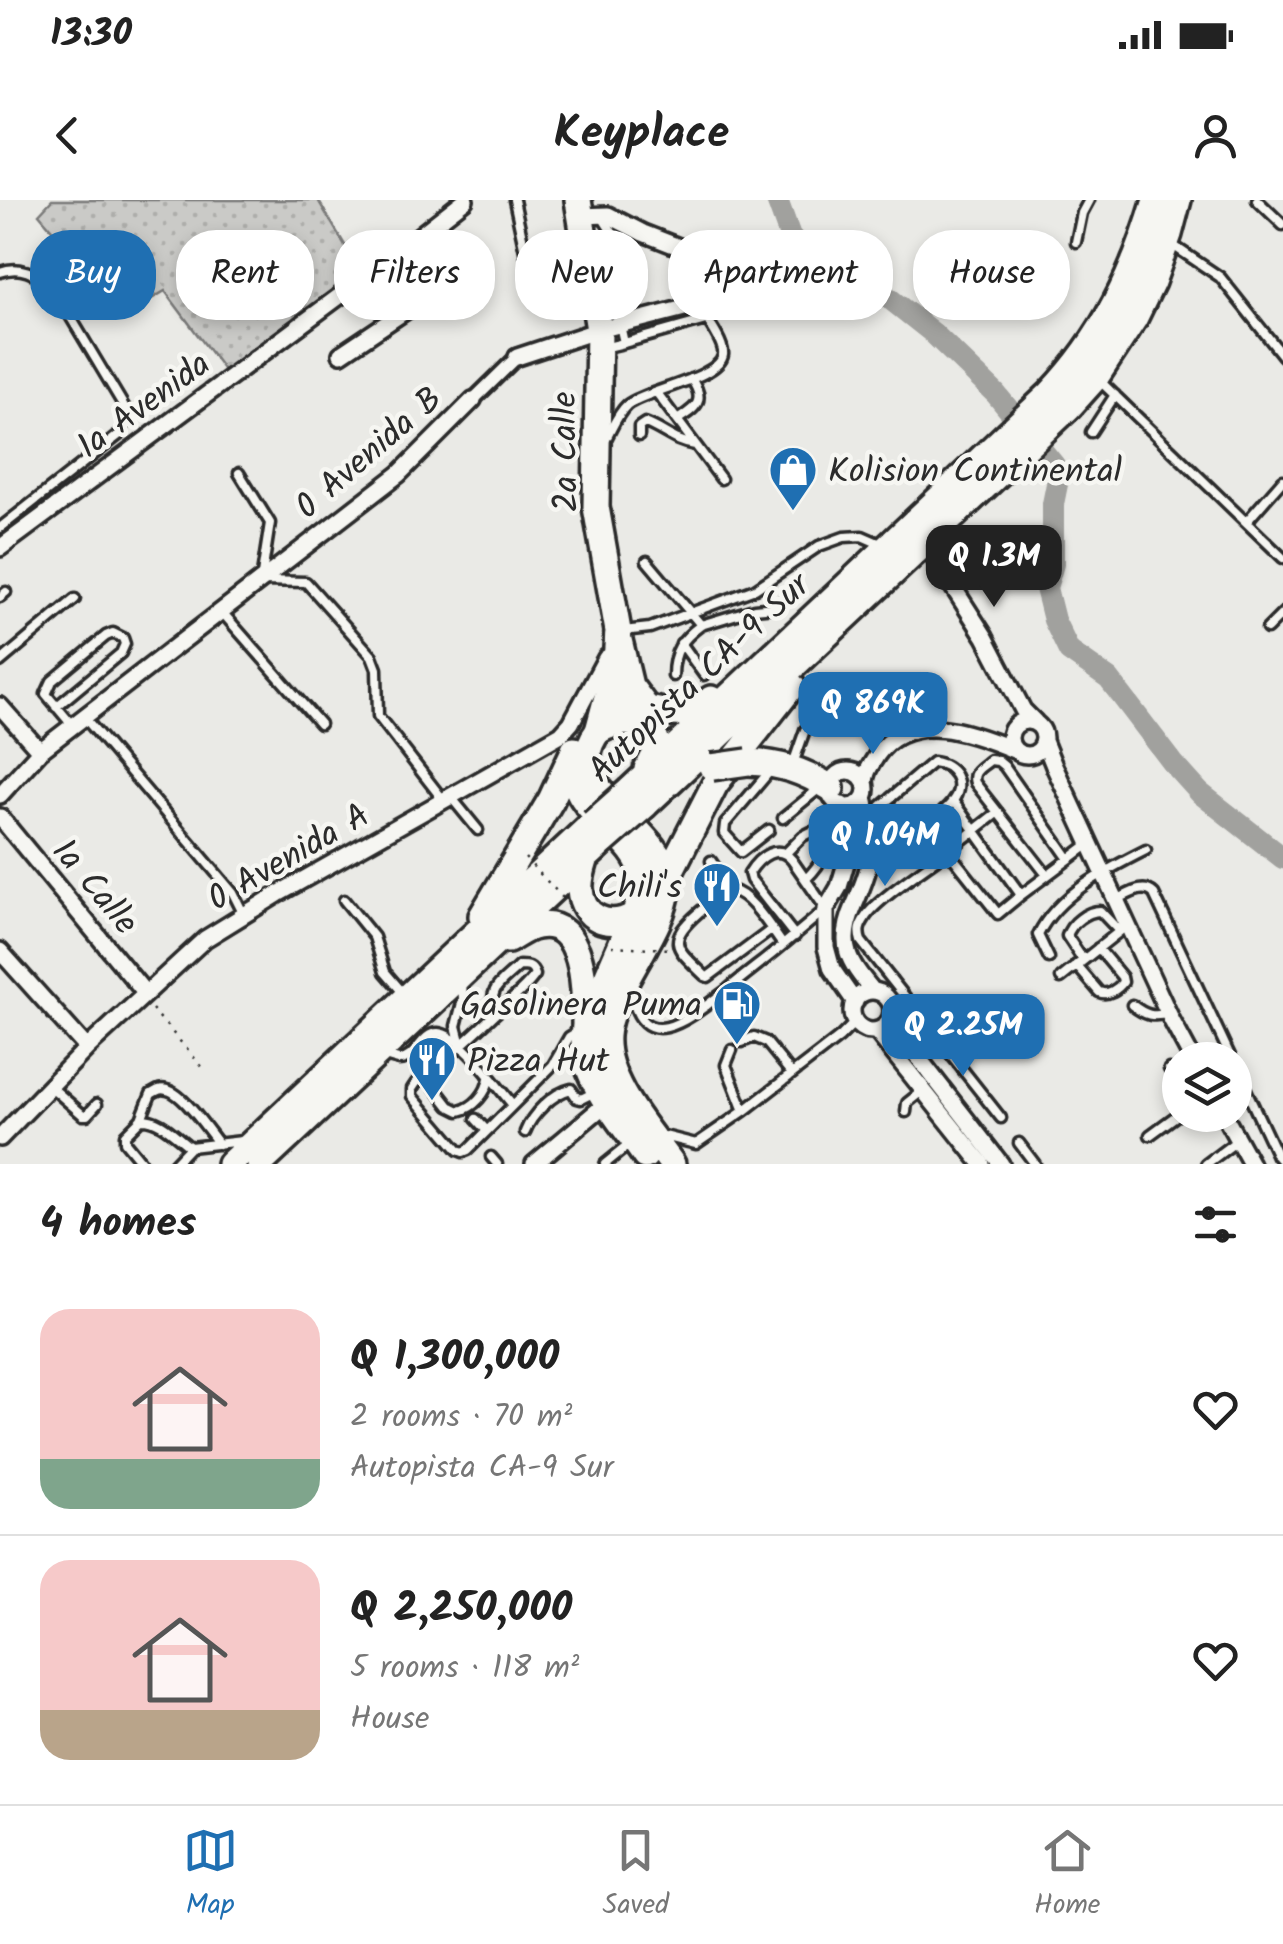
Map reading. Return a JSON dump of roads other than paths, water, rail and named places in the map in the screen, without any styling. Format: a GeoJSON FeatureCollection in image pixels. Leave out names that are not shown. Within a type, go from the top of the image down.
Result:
{"type":"FeatureCollection","features":[{"type":"Feature","properties":{"kind":"main road","name":"Autopista CA-9 Sur"},"geometry":{"type":"LineString","coordinates":[[258,1152],[407,997],[475,947],[594,840],[768,659],[888,547],[984,472],[1060,400],[1074,368],[1136,265],[1156,200]]}},
{"type":"Feature","properties":{"kind":"main road","name":"Autopista CA-9 Sur"},"geometry":{"type":"LineString","coordinates":[[1060,400],[1105,386],[1152,282],[1178,200]]}},
{"type":"Feature","properties":{"kind":"main road","name":"2a Calle"},"geometry":{"type":"LineString","coordinates":[[587,210],[610,337],[596,456],[596,507],[618,640],[606,702],[587,761],[594,781],[652,844],[667,878]]}},
{"type":"Feature","properties":{"kind":"main road","name":"Autopista CA-9 Sur"},"geometry":{"type":"LineString","coordinates":[[638,792],[667,786],[925,543],[984,472]]}},
{"type":"Feature","properties":{"kind":"main road"},"geometry":{"type":"LineString","coordinates":[[651,1164],[608,1058],[605,1034],[613,1010],[660,914],[667,878],[715,784],[856,607]]}},
{"type":"Feature","properties":{"kind":"main road"},"geometry":{"type":"LineString","coordinates":[[618,640],[630,686],[645,706]]}},
{"type":"Feature","properties":{"kind":"main road"},"geometry":{"type":"LineString","coordinates":[[606,702],[645,706],[666,714],[692,713],[704,707],[737,674],[768,659]]}},
{"type":"Feature","properties":{"kind":"main road","name":"2a Calle"},"geometry":{"type":"LineString","coordinates":[[475,947],[551,800],[587,718],[606,702]]}},
{"type":"Feature","properties":{"kind":"main road"},"geometry":{"type":"LineString","coordinates":[[598,731],[624,722],[638,724],[656,738],[654,758],[638,792]]}},
{"type":"Feature","properties":{"kind":"main road"},"geometry":{"type":"LineString","coordinates":[[572,755],[573,780],[583,798],[628,848],[644,878],[643,894],[585,1032]]}},
{"type":"Feature","properties":{"kind":"main road"},"geometry":{"type":"LineString","coordinates":[[667,786],[712,766],[748,762],[786,766],[832,793]]}},
{"type":"Feature","properties":{"kind":"main road"},"geometry":{"type":"LineString","coordinates":[[594,840],[580,891],[584,904],[598,920],[622,922],[633,916]]}},
{"type":"Feature","properties":{"kind":"main road"},"geometry":{"type":"LineString","coordinates":[[475,947],[533,926],[547,925],[570,938],[578,956],[585,996],[584,1058],[604,1096],[672,1164]]}},
{"type":"Feature","properties":{"kind":"main road","name":"Autopista CA-9 Sur"},"geometry":{"type":"LineString","coordinates":[[224,1154],[258,1152],[377,1054],[462,974],[475,947]]}},
{"type":"Feature","properties":{"kind":"street","name":"1a Avenida"},"geometry":{"type":"LineString","coordinates":[[427,230],[465,200]]}},
{"type":"Feature","properties":{"kind":"street"},"geometry":{"type":"LineString","coordinates":[[587,210],[608,215],[668,243]]}},
{"type":"Feature","properties":{"kind":"street","name":"1a Avenida"},"geometry":{"type":"LineString","coordinates":[[0,548],[334,301]]}},
{"type":"Feature","properties":{"kind":"street","name":"0 Avenida B"},"geometry":{"type":"LineString","coordinates":[[0,795],[40,751],[399,474],[517,357],[610,337],[668,316]]}},
{"type":"Feature","properties":{"kind":"street"},"geometry":{"type":"LineString","coordinates":[[341,354],[392,320]]}},
{"type":"Feature","properties":{"kind":"street"},"geometry":{"type":"LineString","coordinates":[[925,543],[985,637],[1018,702],[1043,730],[1054,766],[1116,900],[1123,928],[1183,1042]]}},
{"type":"Feature","properties":{"kind":"street","name":"0 Avenida A"},"geometry":{"type":"LineString","coordinates":[[0,1138],[87,1048],[205,939],[561,734],[618,640]]}},
{"type":"Feature","properties":{"kind":"street"},"geometry":{"type":"LineString","coordinates":[[1018,702],[1019,716],[1010,740],[1022,752],[1039,751],[1044,741]]}},
{"type":"Feature","properties":{"kind":"street"},"geometry":{"type":"LineString","coordinates":[[0,706],[40,751]]}},
{"type":"Feature","properties":{"kind":"street"},"geometry":{"type":"LineString","coordinates":[[994,741],[1026,720],[1036,722]]}},
{"type":"Feature","properties":{"kind":"street"},"geometry":{"type":"LineString","coordinates":[[832,793],[857,804],[863,781],[890,740],[900,733],[925,727],[994,741],[1054,766]]}},
{"type":"Feature","properties":{"kind":"street"},"geometry":{"type":"LineString","coordinates":[[854,1002],[828,958],[826,909],[839,887],[850,854],[832,793],[834,778],[848,771],[863,781],[870,855],[868,871],[851,912],[845,949],[873,991],[894,995],[893,1010],[883,1026],[864,1030],[855,1022],[854,1002],[873,991]]}},
{"type":"Feature","properties":{"kind":"street","name":"1a Calle"},"geometry":{"type":"LineString","coordinates":[[0,817],[143,995]]}},
{"type":"Feature","properties":{"kind":"street"},"geometry":{"type":"LineString","coordinates":[[0,951],[87,1048]]}},
{"type":"Feature","properties":{"kind":"street"},"geometry":{"type":"LineString","coordinates":[[883,1026],[922,1091],[982,1164]]}},
{"type":"Feature","properties":{"kind":"street"},"geometry":{"type":"LineString","coordinates":[[883,1026],[1001,1164]]}},
{"type":"Feature","properties":{"kind":"street"},"geometry":{"type":"LineString","coordinates":[[534,1164],[604,1096]]}},
{"type":"Feature","properties":{"kind":"street"},"geometry":{"type":"LineString","coordinates":[[1234,1132],[1251,1164]]}},
{"type":"Feature","properties":{"kind":"lane"},"geometry":{"type":"LineString","coordinates":[[514,200],[521,230]]}},
{"type":"Feature","properties":{"kind":"lane"},"geometry":{"type":"LineString","coordinates":[[1076,242],[1089,200]]}},
{"type":"Feature","properties":{"kind":"lane"},"geometry":{"type":"LineString","coordinates":[[1257,200],[1283,225]]}},
{"type":"Feature","properties":{"kind":"lane"},"geometry":{"type":"LineString","coordinates":[[587,210],[608,230]]}},
{"type":"Feature","properties":{"kind":"lane"},"geometry":{"type":"LineString","coordinates":[[1167,241],[1220,277],[1283,356]]}},
{"type":"Feature","properties":{"kind":"lane"},"geometry":{"type":"LineString","coordinates":[[0,272],[10,268],[25,270],[52,286],[124,408],[125,422],[120,434],[0,528]]}},
{"type":"Feature","properties":{"kind":"lane"},"geometry":{"type":"LineString","coordinates":[[596,456],[629,404],[691,379],[718,365],[723,358],[723,349],[706,320],[610,337]]}},
{"type":"Feature","properties":{"kind":"lane"},"geometry":{"type":"LineString","coordinates":[[676,420],[693,410],[698,401],[699,393],[691,379]]}},
{"type":"Feature","properties":{"kind":"lane"},"geometry":{"type":"LineString","coordinates":[[1090,432],[1105,386],[1283,558]]}},
{"type":"Feature","properties":{"kind":"lane"},"geometry":{"type":"LineString","coordinates":[[657,393],[721,479]]}},
{"type":"Feature","properties":{"kind":"lane"},"geometry":{"type":"LineString","coordinates":[[638,436],[645,424],[675,440],[695,445]]}},
{"type":"Feature","properties":{"kind":"lane"},"geometry":{"type":"LineString","coordinates":[[239,473],[270,523],[260,581],[306,582],[372,656],[377,669],[378,716],[478,830]]}},
{"type":"Feature","properties":{"kind":"lane"},"geometry":{"type":"LineString","coordinates":[[1247,520],[1283,480]]}},
{"type":"Feature","properties":{"kind":"lane"},"geometry":{"type":"LineString","coordinates":[[618,640],[755,588],[818,546],[844,537],[862,536],[888,547]]}},
{"type":"Feature","properties":{"kind":"lane"},"geometry":{"type":"LineString","coordinates":[[647,561],[701,625]]}},
{"type":"Feature","properties":{"kind":"lane"},"geometry":{"type":"LineString","coordinates":[[673,676],[673,661],[681,643],[701,625],[775,606],[790,596]]}},
{"type":"Feature","properties":{"kind":"lane"},"geometry":{"type":"LineString","coordinates":[[0,662],[75,599]]}},
{"type":"Feature","properties":{"kind":"lane"},"geometry":{"type":"LineString","coordinates":[[221,611],[320,724]]}},
{"type":"Feature","properties":{"kind":"lane"},"geometry":{"type":"LineString","coordinates":[[1267,629],[1283,613]]}},
{"type":"Feature","properties":{"kind":"lane"},"geometry":{"type":"LineString","coordinates":[[56,707],[121,653],[123,638],[113,633],[106,636],[52,681],[46,694],[56,707],[78,722],[233,893],[244,915]]}},
{"type":"Feature","properties":{"kind":"lane"},"geometry":{"type":"LineString","coordinates":[[681,643],[704,675]]}},
{"type":"Feature","properties":{"kind":"lane"},"geometry":{"type":"LineString","coordinates":[[828,710],[845,709],[880,752]]}},
{"type":"Feature","properties":{"kind":"lane"},"geometry":{"type":"LineString","coordinates":[[768,830],[741,852],[724,833],[725,824],[762,779],[786,766],[817,716]]}},
{"type":"Feature","properties":{"kind":"lane"},"geometry":{"type":"LineString","coordinates":[[1048,875],[973,778],[990,760],[1004,766],[1070,859]]}},
{"type":"Feature","properties":{"kind":"lane"},"geometry":{"type":"LineString","coordinates":[[850,854],[893,854],[953,801],[957,777],[947,765],[932,762],[885,800],[880,816],[893,854]]}},
{"type":"Feature","properties":{"kind":"lane"},"geometry":{"type":"LineString","coordinates":[[783,818],[832,793]]}},
{"type":"Feature","properties":{"kind":"lane"},"geometry":{"type":"LineString","coordinates":[[953,801],[1021,895]]}},
{"type":"Feature","properties":{"kind":"lane"},"geometry":{"type":"LineString","coordinates":[[998,812],[871,910],[858,935],[894,995],[1000,1118]]}},
{"type":"Feature","properties":{"kind":"lane"},"geometry":{"type":"LineString","coordinates":[[786,852],[803,836],[812,832],[820,835],[824,841],[823,860],[806,879]]}},
{"type":"Feature","properties":{"kind":"lane"},"geometry":{"type":"LineString","coordinates":[[948,852],[998,914],[1090,843]]}},
{"type":"Feature","properties":{"kind":"lane"},"geometry":{"type":"LineString","coordinates":[[629,975],[634,1009],[639,1017],[655,1026],[674,1026],[795,936],[826,909],[786,852],[779,850],[768,853],[752,867],[750,880],[795,936]]}},
{"type":"Feature","properties":{"kind":"lane"},"geometry":{"type":"LineString","coordinates":[[1049,958],[1038,935],[1043,924],[1103,872],[1146,850]]}},
{"type":"Feature","properties":{"kind":"lane"},"geometry":{"type":"LineString","coordinates":[[710,861],[732,890],[744,894],[784,945]]}},
{"type":"Feature","properties":{"kind":"lane"},"geometry":{"type":"LineString","coordinates":[[1116,900],[1143,889],[1154,894],[1224,1042]]}},
{"type":"Feature","properties":{"kind":"lane"},"geometry":{"type":"LineString","coordinates":[[732,890],[722,894],[679,932],[681,952],[704,976],[712,976],[772,930]]}},
{"type":"Feature","properties":{"kind":"lane"},"geometry":{"type":"LineString","coordinates":[[344,900],[374,937],[385,972],[407,997]]}},
{"type":"Feature","properties":{"kind":"lane"},"geometry":{"type":"LineString","coordinates":[[1061,978],[1080,963],[1098,948],[1123,928],[1100,911],[1090,912],[1068,936],[1080,963],[1099,992],[1120,987],[1122,977],[1098,948]]}},
{"type":"Feature","properties":{"kind":"lane"},"geometry":{"type":"LineString","coordinates":[[496,1014],[490,1000],[493,991],[519,966],[528,966],[535,975],[530,982],[496,1014],[412,1088],[412,1096],[463,1152],[554,1064],[569,1038],[585,1032]]}},
{"type":"Feature","properties":{"kind":"lane"},"geometry":{"type":"LineString","coordinates":[[461,1045],[456,1026],[463,1000],[462,974]]}},
{"type":"Feature","properties":{"kind":"lane"},"geometry":{"type":"LineString","coordinates":[[1132,1004],[1148,1015],[1168,1013]]}},
{"type":"Feature","properties":{"kind":"lane"},"geometry":{"type":"LineString","coordinates":[[605,1164],[642,1137],[696,1144],[744,1111],[855,1022]]}},
{"type":"Feature","properties":{"kind":"lane"},"geometry":{"type":"LineString","coordinates":[[377,1054],[405,1059],[431,1035],[448,1036],[461,1045],[513,1105]]}},
{"type":"Feature","properties":{"kind":"lane"},"geometry":{"type":"LineString","coordinates":[[742,1042],[754,1037],[766,1042],[792,1074]]}},
{"type":"Feature","properties":{"kind":"lane"},"geometry":{"type":"LineString","coordinates":[[732,1050],[726,1065],[744,1111]]}},
{"type":"Feature","properties":{"kind":"lane"},"geometry":{"type":"LineString","coordinates":[[426,1076],[449,1106],[459,1111],[466,1110],[486,1092],[489,1078]]}},
{"type":"Feature","properties":{"kind":"lane"},"geometry":{"type":"LineString","coordinates":[[50,1086],[83,1115],[97,1104]]}},
{"type":"Feature","properties":{"kind":"lane"},"geometry":{"type":"LineString","coordinates":[[525,1132],[532,1117],[564,1090],[572,1089],[581,1100],[604,1096]]}},
{"type":"Feature","properties":{"kind":"lane"},"geometry":{"type":"LineString","coordinates":[[143,1164],[125,1142],[126,1135],[157,1090],[170,1090],[180,1096],[224,1154]]}},
{"type":"Feature","properties":{"kind":"lane"},"geometry":{"type":"LineString","coordinates":[[906,1112],[907,1103],[922,1091]]}},
{"type":"Feature","properties":{"kind":"lane"},"geometry":{"type":"LineString","coordinates":[[1252,1101],[1280,1159],[1267,1164]]}},
{"type":"Feature","properties":{"kind":"lane"},"geometry":{"type":"LineString","coordinates":[[140,1119],[158,1122],[190,1148],[224,1154]]}},
{"type":"Feature","properties":{"kind":"lane"},"geometry":{"type":"LineString","coordinates":[[476,1119],[487,1131]]}},
{"type":"Feature","properties":{"kind":"lane"},"geometry":{"type":"LineString","coordinates":[[1150,1134],[1162,1126]]}},
{"type":"Feature","properties":{"kind":"lane"},"geometry":{"type":"LineString","coordinates":[[1206,1164],[1238,1140]]}},
{"type":"Feature","properties":{"kind":"lane"},"geometry":{"type":"LineString","coordinates":[[1020,1144],[1035,1164]]}},
{"type":"Feature","properties":{"kind":"lane"},"geometry":{"type":"LineString","coordinates":[[174,1164],[190,1148]]}},
{"type":"Feature","properties":{"kind":"waterway"},"geometry":{"type":"LineString","coordinates":[[777,200],[790,236],[802,249],[821,263],[875,287],[933,333],[996,394],[1054,465],[1058,479],[1053,504],[1053,564],[1046,588],[1054,620],[1069,651],[1109,679],[1200,793],[1283,858]]}},
{"type":"Feature","properties":{"kind":"place","name":"Kolision Continental"},"geometry":{"type":"Point","coordinates":[793,512]}},
{"type":"Feature","properties":{"kind":"place","name":"Chili's"},"geometry":{"type":"Point","coordinates":[717,928]}},
{"type":"Feature","properties":{"kind":"place","name":"Gasolinera Puma"},"geometry":{"type":"Point","coordinates":[737,1046]}},
{"type":"Feature","properties":{"kind":"place","name":"Pizza Hut"},"geometry":{"type":"Point","coordinates":[432,1102]}}]}
